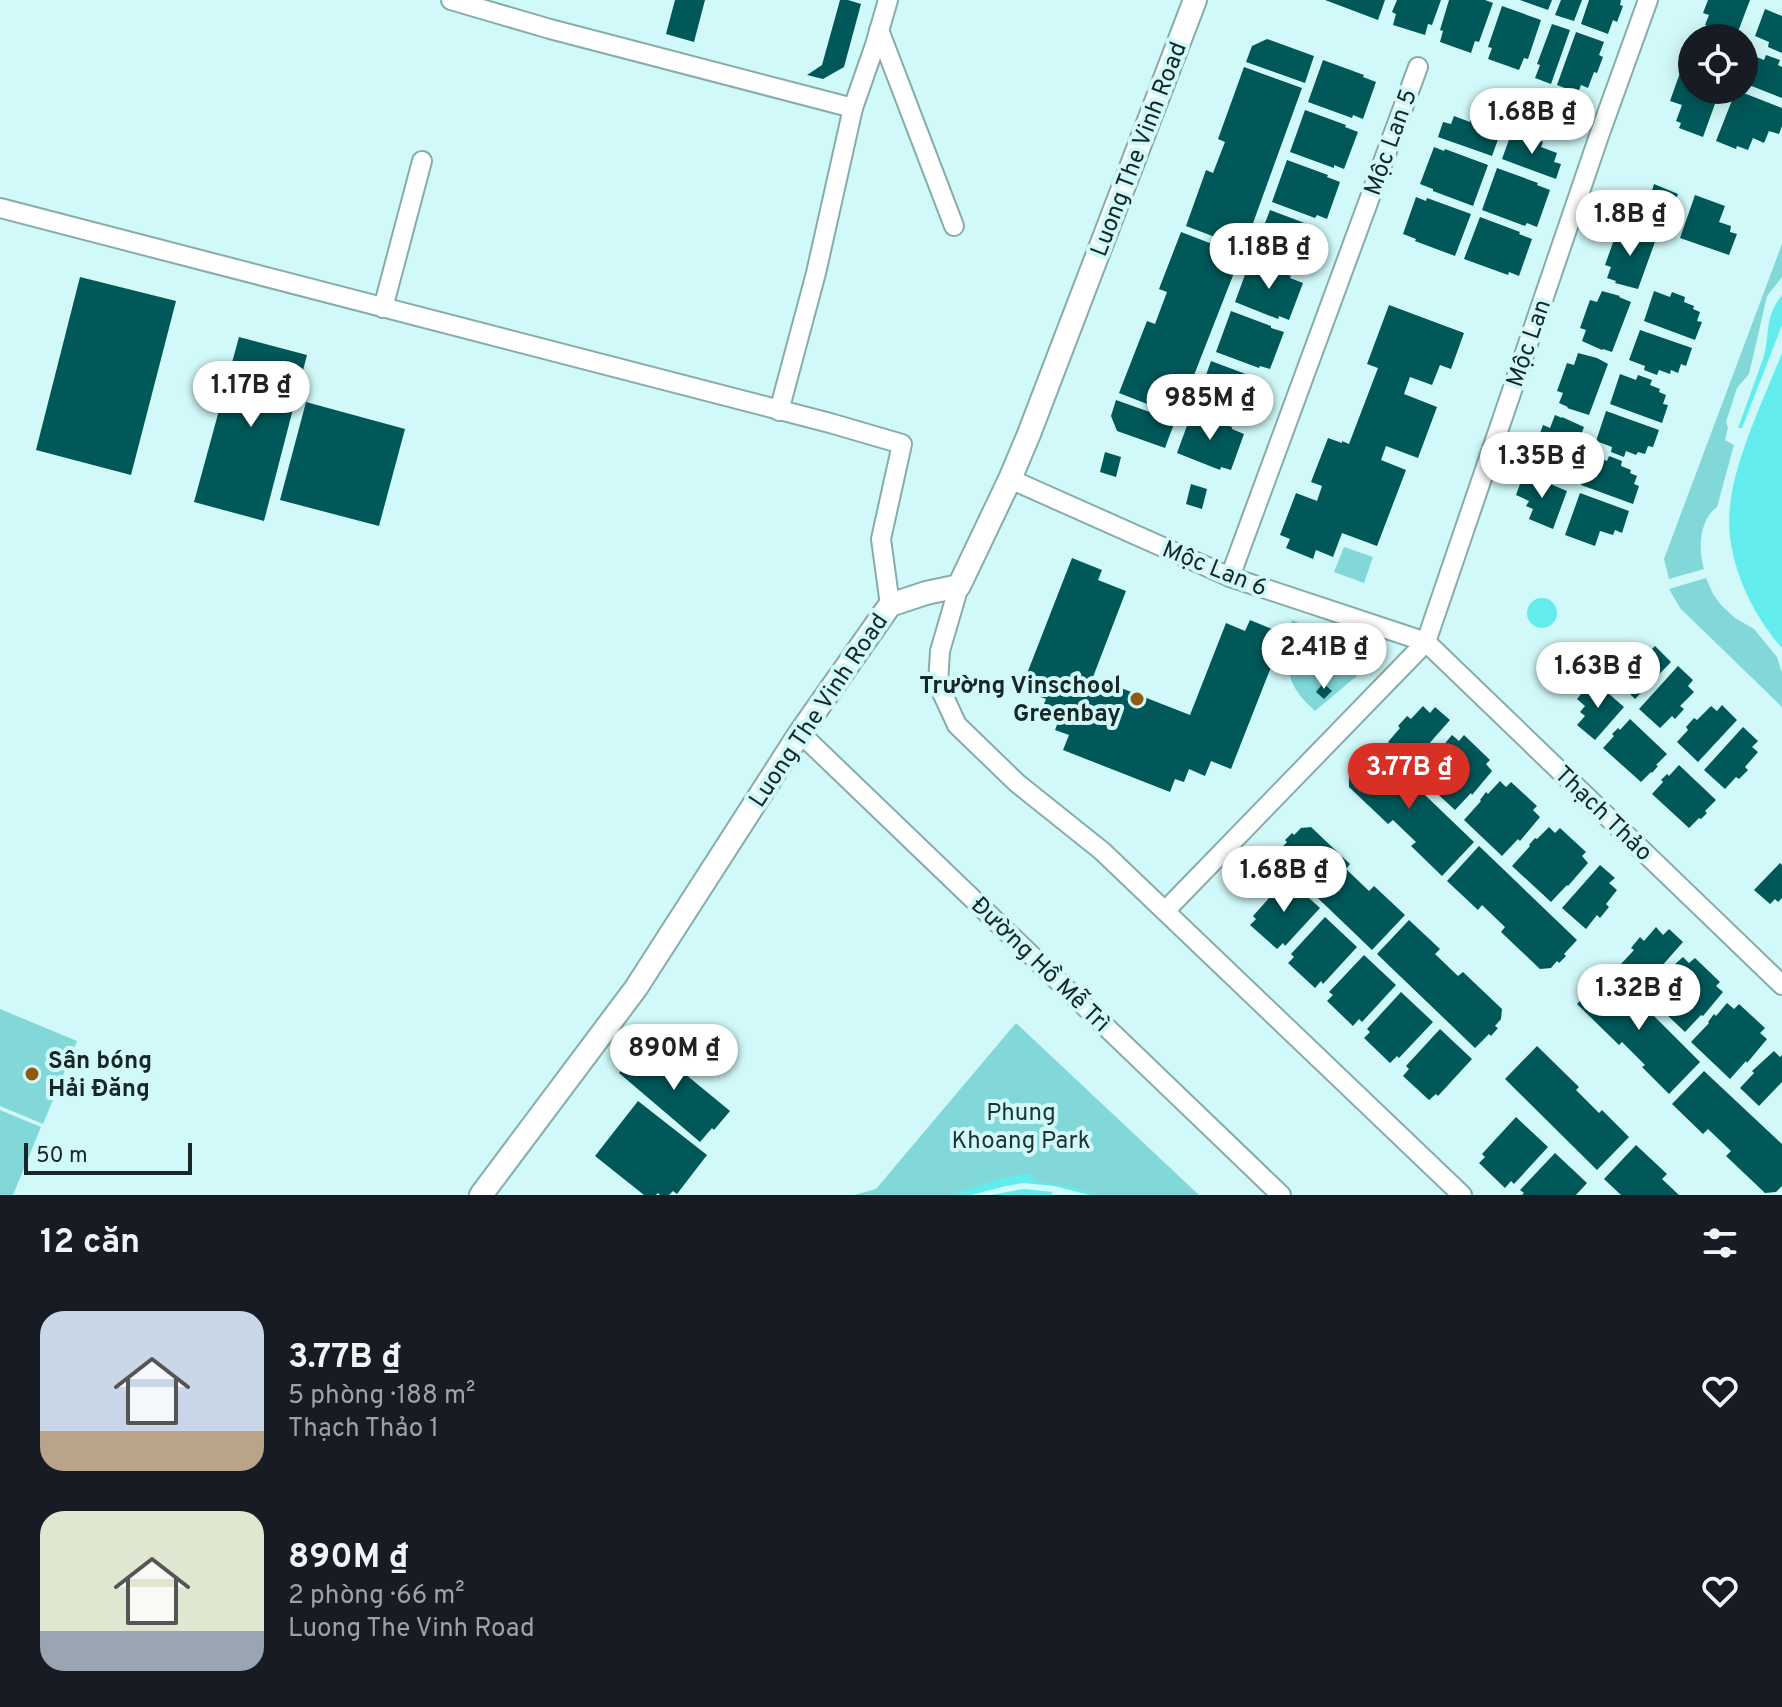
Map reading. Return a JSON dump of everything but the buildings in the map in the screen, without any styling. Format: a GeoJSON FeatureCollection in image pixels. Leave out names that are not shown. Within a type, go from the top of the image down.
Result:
{"type":"FeatureCollection","features":[{"type":"Feature","properties":{"kind":"street"},"geometry":{"type":"LineString","coordinates":[[451,0],[853,108]]}},
{"type":"Feature","properties":{"kind":"street"},"geometry":{"type":"LineString","coordinates":[[779,411],[816,273],[853,108],[888,0]]}},
{"type":"Feature","properties":{"kind":"street","name":"Luong The Vinh Road"},"geometry":{"type":"LineString","coordinates":[[481,1195],[636,988],[800,733],[890,605],[959,586],[1010,479],[1195,0]]}},
{"type":"Feature","properties":{"kind":"street","name":"Mộc Lan"},"geometry":{"type":"LineString","coordinates":[[1426,642],[1648,0]]}},
{"type":"Feature","properties":{"kind":"street"},"geometry":{"type":"LineString","coordinates":[[879,30],[954,226]]}},
{"type":"Feature","properties":{"kind":"street","name":"Mộc Lan 5"},"geometry":{"type":"LineString","coordinates":[[1230,577],[1418,67]]}},
{"type":"Feature","properties":{"kind":"street"},"geometry":{"type":"LineString","coordinates":[[383,308],[422,161]]}},
{"type":"Feature","properties":{"kind":"street"},"geometry":{"type":"LineString","coordinates":[[0,208],[902,444],[881,539],[890,605]]}},
{"type":"Feature","properties":{"kind":"street","name":"Mộc Lan 6"},"geometry":{"type":"LineString","coordinates":[[1010,479],[1230,577],[1426,642]]}},
{"type":"Feature","properties":{"kind":"street"},"geometry":{"type":"LineString","coordinates":[[959,586],[940,651],[938,684],[957,725],[1017,783],[1102,851],[1462,1195]]}},
{"type":"Feature","properties":{"kind":"street"},"geometry":{"type":"LineString","coordinates":[[1165,911],[1426,642]]}},
{"type":"Feature","properties":{"kind":"street","name":"Thạch Thảo"},"geometry":{"type":"LineString","coordinates":[[1426,642],[1782,985]]}},
{"type":"Feature","properties":{"kind":"street","name":"Đường Hồ Mễ Trì"},"geometry":{"type":"LineString","coordinates":[[800,733],[1281,1195]]}},
{"type":"Feature","properties":{"kind":"green space"},"geometry":{"type":"Polygon","coordinates":[[[1782,244],[1782,277],[1767,296],[1749,374],[1737,388],[1726,422],[1725,440],[1734,445],[1717,507],[1703,527],[1701,553],[1704,569],[1669,579],[1664,559],[1782,244]]]}},
{"type":"Feature","properties":{"kind":"green space"},"geometry":{"type":"Polygon","coordinates":[[[1344,547],[1373,557],[1364,583],[1334,572],[1344,547]]]}},
{"type":"Feature","properties":{"kind":"green space"},"geometry":{"type":"Polygon","coordinates":[[[1706,578],[1721,605],[1754,629],[1777,657],[1782,673],[1782,707],[1680,608],[1669,589],[1706,578]]]}},
{"type":"Feature","properties":{"kind":"green space"},"geometry":{"type":"Polygon","coordinates":[[[1292,620],[1358,648],[1365,669],[1315,711],[1299,694],[1290,675],[1288,656],[1292,620]]]}},
{"type":"Feature","properties":{"kind":"green space","name":"Sân bóng Hải Đăng"},"geometry":{"type":"Polygon","coordinates":[[[0,1009],[77,1041],[43,1124],[0,1106],[0,1009]]]}},
{"type":"Feature","properties":{"kind":"green space","name":"Phung Khoang Park"},"geometry":{"type":"Polygon","coordinates":[[[1016,1023],[1199,1195],[854,1195],[876,1189],[1016,1023]]]}},
{"type":"Feature","properties":{"kind":"green space","name":"Sân bóng Hải Đăng"},"geometry":{"type":"Polygon","coordinates":[[[0,1110],[41,1127],[13,1195],[0,1195],[0,1110]]]}},
{"type":"Feature","properties":{"kind":"shaded area"},"geometry":{"type":"Polygon","coordinates":[[[1782,295],[1782,325],[1742,428],[1738,428],[1763,359],[1772,312],[1782,295]]]}},
{"type":"Feature","properties":{"kind":"shaded area"},"geometry":{"type":"Polygon","coordinates":[[[1782,353],[1782,648],[1760,618],[1742,582],[1735,563],[1729,525],[1738,468],[1782,353]]]}},
{"type":"Feature","properties":{"kind":"shaded area"},"geometry":{"type":"Polygon","coordinates":[[[1542,598],[1548,599],[1556,607],[1556,619],[1548,627],[1542,628],[1536,627],[1528,619],[1527,613],[1528,607],[1536,599],[1542,598]]]}},
{"type":"Feature","properties":{"kind":"shaded area"},"geometry":{"type":"Polygon","coordinates":[[[1029,1173],[1037,1182],[1073,1187],[1096,1195],[953,1195],[998,1179],[1029,1173]]]}},
{"type":"Feature","properties":{"kind":"pier"},"geometry":{"type":"Polygon","coordinates":[[[1023,1183],[1054,1186],[1089,1195],[1052,1195],[1052,1192],[1024,1189],[972,1195],[1023,1183]]]}},
{"type":"Feature","properties":{"kind":"place","name":"Trường Vinschool Greenbay"},"geometry":{"type":"Point","coordinates":[1137,699]}},
{"type":"Feature","properties":{"kind":"place","name":"Sân bóng Hải Đăng"},"geometry":{"type":"Point","coordinates":[32,1074]}}]}
